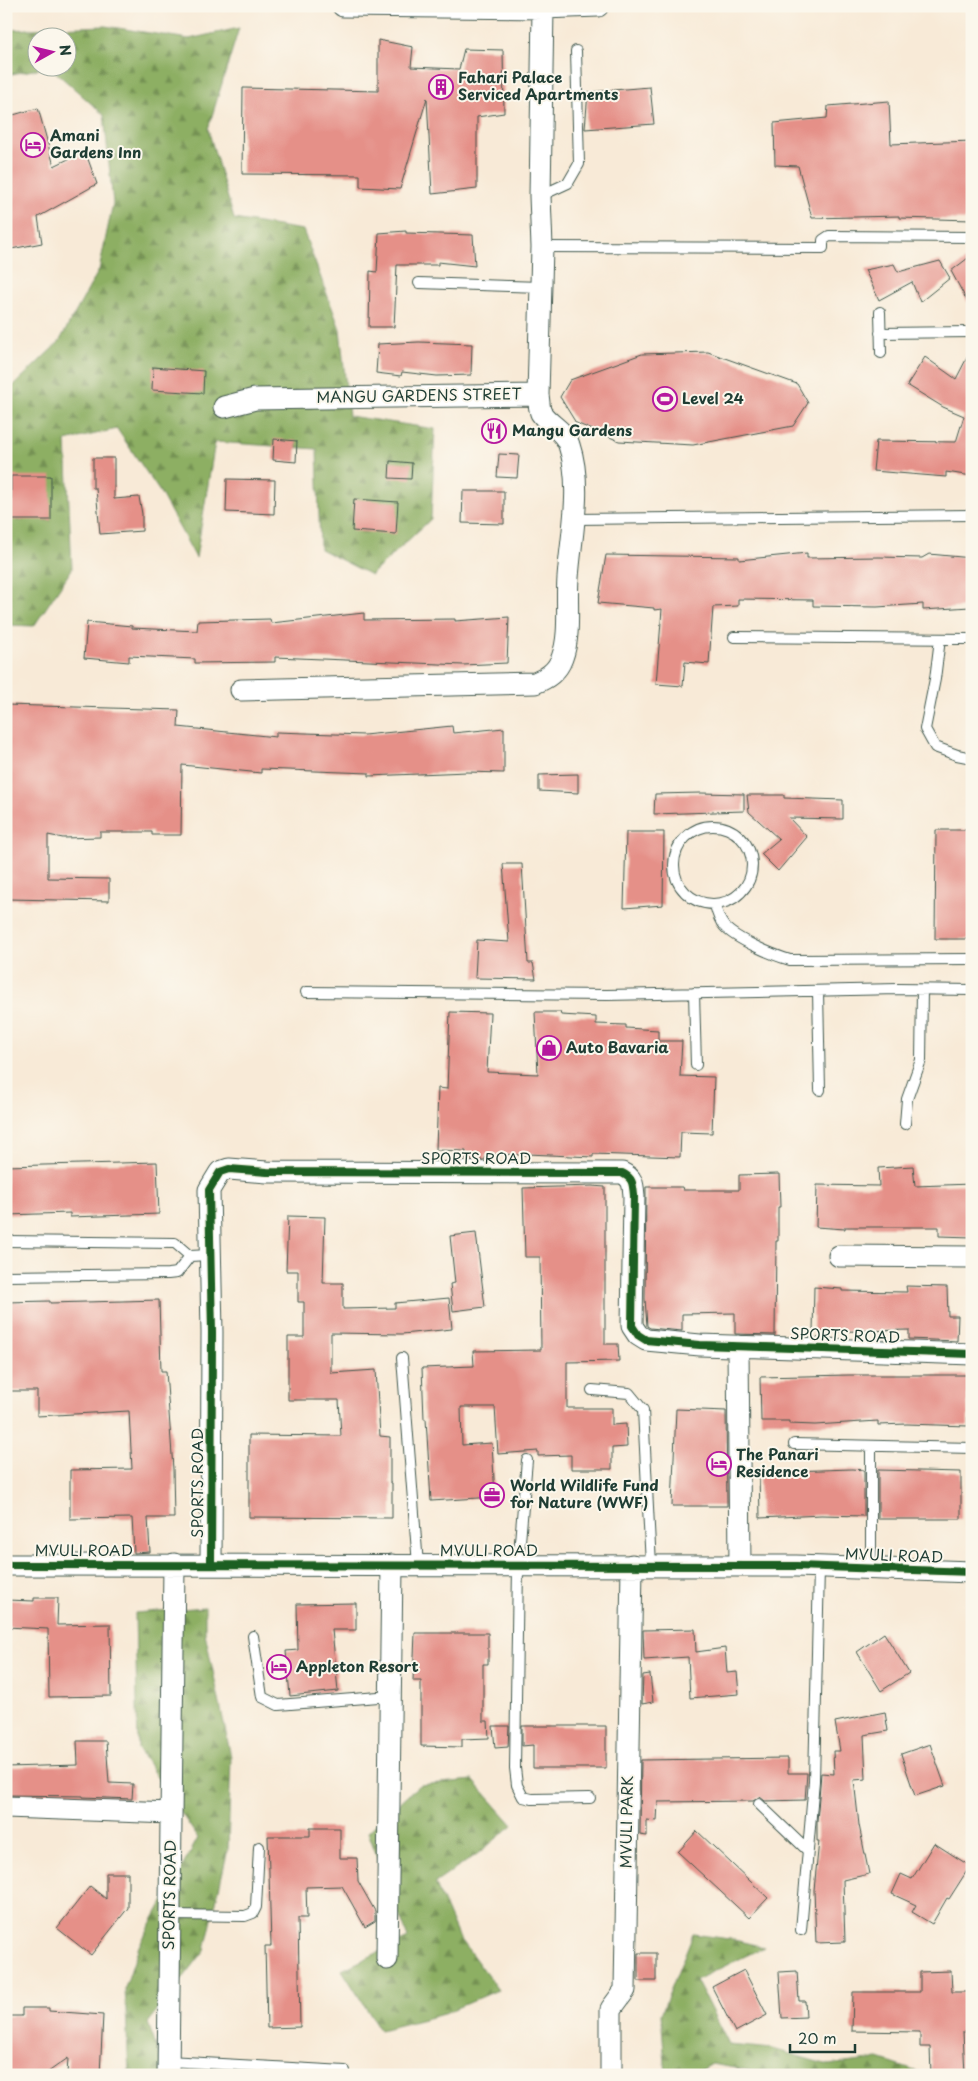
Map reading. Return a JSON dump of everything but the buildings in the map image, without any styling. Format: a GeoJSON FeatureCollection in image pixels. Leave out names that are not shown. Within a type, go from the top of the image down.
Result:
{"type":"FeatureCollection","features":[{"type":"Feature","properties":{"kind":"street"},"geometry":{"type":"LineString","coordinates":[[343,6],[543,8],[598,6]]}},
{"type":"Feature","properties":{"kind":"street"},"geometry":{"type":"LineString","coordinates":[[538,394],[542,247],[540,196],[543,8]]}},
{"type":"Feature","properties":{"kind":"street","name":"MANGU GARDENS STREET"},"geometry":{"type":"LineString","coordinates":[[224,407],[255,399],[538,394],[541,412],[568,442],[574,466],[574,519],[568,577],[566,643],[562,659],[554,672],[547,678],[534,682],[241,690]]}},
{"type":"Feature","properties":{"kind":"street","name":"SPORTS ROAD"},"geometry":{"type":"LineString","coordinates":[[211,1565],[212,1332],[200,1256],[209,1190],[220,1172],[229,1169],[267,1172],[622,1173],[629,1176],[633,1182],[634,1196],[632,1318],[634,1331],[646,1340],[738,1346],[972,1354]]}},
{"type":"Feature","properties":{"kind":"street"},"geometry":{"type":"LineString","coordinates":[[838,1256],[972,1257]]}},
{"type":"Feature","properties":{"kind":"street"},"geometry":{"type":"LineString","coordinates":[[738,1346],[740,1566]]}},
{"type":"Feature","properties":{"kind":"street","name":"SPORTS ROAD"},"geometry":{"type":"LineString","coordinates":[[168,2068],[174,1564]]}},
{"type":"Feature","properties":{"kind":"street","name":"MVULI ROAD"},"geometry":{"type":"LineString","coordinates":[[6,1566],[174,1564],[642,1565],[972,1572]]}},
{"type":"Feature","properties":{"kind":"street"},"geometry":{"type":"LineString","coordinates":[[388,1960],[392,1565]]}},
{"type":"Feature","properties":{"kind":"street","name":"MVULI PARK"},"geometry":{"type":"LineString","coordinates":[[610,2075],[611,2009],[625,1990],[642,1565]]}},
{"type":"Feature","properties":{"kind":"street"},"geometry":{"type":"LineString","coordinates":[[6,1807],[171,1813]]}},
{"type":"Feature","properties":{"kind":"lane"},"geometry":{"type":"LineString","coordinates":[[540,196],[568,182],[579,164],[576,52]]}},
{"type":"Feature","properties":{"kind":"lane"},"geometry":{"type":"LineString","coordinates":[[542,247],[823,248],[823,240],[829,236],[972,237]]}},
{"type":"Feature","properties":{"kind":"lane"},"geometry":{"type":"LineString","coordinates":[[419,284],[540,287]]}},
{"type":"Feature","properties":{"kind":"lane"},"geometry":{"type":"LineString","coordinates":[[880,312],[881,352]]}},
{"type":"Feature","properties":{"kind":"lane"},"geometry":{"type":"LineString","coordinates":[[880,333],[972,332]]}},
{"type":"Feature","properties":{"kind":"lane"},"geometry":{"type":"LineString","coordinates":[[574,519],[972,515]]}},
{"type":"Feature","properties":{"kind":"lane"},"geometry":{"type":"LineString","coordinates":[[734,637],[972,639]]}},
{"type":"Feature","properties":{"kind":"lane"},"geometry":{"type":"LineString","coordinates":[[940,639],[926,730],[935,747],[972,758]]}},
{"type":"Feature","properties":{"kind":"lane"},"geometry":{"type":"LineString","coordinates":[[715,826],[726,828],[736,833],[747,846],[753,862],[749,883],[742,892],[733,900],[715,905],[701,903],[690,898],[677,880],[674,869],[678,847],[685,838],[694,831],[715,826]]}},
{"type":"Feature","properties":{"kind":"lane"},"geometry":{"type":"LineString","coordinates":[[715,905],[718,917],[728,930],[772,955],[790,960],[972,960]]}},
{"type":"Feature","properties":{"kind":"lane"},"geometry":{"type":"LineString","coordinates":[[905,1124],[907,1099],[921,1060],[922,990]]}},
{"type":"Feature","properties":{"kind":"lane"},"geometry":{"type":"LineString","coordinates":[[306,992],[607,995],[972,990]]}},
{"type":"Feature","properties":{"kind":"lane"},"geometry":{"type":"LineString","coordinates":[[818,991],[820,1090]]}},
{"type":"Feature","properties":{"kind":"lane"},"geometry":{"type":"LineString","coordinates":[[694,993],[696,1065]]}},
{"type":"Feature","properties":{"kind":"lane"},"geometry":{"type":"LineString","coordinates":[[6,1241],[175,1243],[200,1256],[177,1272],[168,1274],[6,1276]]}},
{"type":"Feature","properties":{"kind":"lane"},"geometry":{"type":"LineString","coordinates":[[402,1358],[418,1565]]}},
{"type":"Feature","properties":{"kind":"lane"},"geometry":{"type":"LineString","coordinates":[[592,1390],[629,1393],[643,1410],[642,1565]]}},
{"type":"Feature","properties":{"kind":"lane"},"geometry":{"type":"LineString","coordinates":[[794,1444],[972,1448]]}},
{"type":"Feature","properties":{"kind":"lane"},"geometry":{"type":"LineString","coordinates":[[871,1446],[871,1569]]}},
{"type":"Feature","properties":{"kind":"lane"},"geometry":{"type":"LineString","coordinates":[[527,1460],[518,1565],[515,1768],[517,1785],[523,1797],[532,1799],[590,1798]]}},
{"type":"Feature","properties":{"kind":"lane"},"geometry":{"type":"LineString","coordinates":[[801,1930],[814,1781],[820,1568]]}},
{"type":"Feature","properties":{"kind":"lane"},"geometry":{"type":"LineString","coordinates":[[253,1636],[262,1697],[270,1703],[278,1705],[391,1696]]}},
{"type":"Feature","properties":{"kind":"lane"},"geometry":{"type":"LineString","coordinates":[[759,1804],[807,1850]]}},
{"type":"Feature","properties":{"kind":"lane"},"geometry":{"type":"LineString","coordinates":[[170,1915],[246,1916],[253,1912],[256,1907],[259,1847]]}},
{"type":"Feature","properties":{"kind":"lane"},"geometry":{"type":"LineString","coordinates":[[168,2068],[344,2071]]}},
{"type":"Feature","properties":{"kind":"green space"},"geometry":{"type":"Polygon","coordinates":[[[105,26],[189,39],[239,28],[208,129],[234,219],[303,230],[340,329],[349,416],[435,429],[431,519],[371,575],[320,549],[317,449],[215,442],[196,558],[160,492],[117,429],[66,441],[72,569],[34,626],[6,625],[6,387],[12,387],[59,342],[99,270],[113,203],[104,115],[62,78],[78,78],[78,28],[56,28],[105,26]]]}},
{"type":"Feature","properties":{"kind":"green space"},"geometry":{"type":"Polygon","coordinates":[[[28,29],[28,71],[6,75],[6,30],[28,29]]]}},
{"type":"Feature","properties":{"kind":"green space"},"geometry":{"type":"Polygon","coordinates":[[[205,1607],[205,1633],[231,1757],[228,1849],[205,1950],[148,2023],[166,2075],[129,2075],[125,1988],[139,1946],[198,1838],[138,1749],[135,1613],[205,1607]]]}},
{"type":"Feature","properties":{"kind":"green space"},"geometry":{"type":"Polygon","coordinates":[[[473,1780],[513,1825],[476,1855],[435,1883],[457,1934],[498,1990],[440,2015],[380,2030],[342,1970],[408,1938],[368,1832],[419,1785],[473,1780]]]}},
{"type":"Feature","properties":{"kind":"green space"},"geometry":{"type":"Polygon","coordinates":[[[693,1934],[730,1939],[764,1947],[696,1980],[729,2045],[773,2049],[828,2065],[879,2059],[918,2072],[917,2075],[767,2075],[766,2073],[711,2064],[692,2075],[666,2075],[661,2014],[693,1934]]]}},
{"type":"Feature","properties":{"kind":"cycle path"},"geometry":{"type":"LineString","coordinates":[[211,1565],[212,1332],[209,1190],[220,1172],[229,1169],[267,1172],[622,1173],[632,1182],[634,1196],[632,1326],[638,1335],[646,1340],[700,1345],[972,1354]]}},
{"type":"Feature","properties":{"kind":"cycle path"},"geometry":{"type":"LineString","coordinates":[[6,1565],[796,1566],[972,1572]]}},
{"type":"Feature","properties":{"kind":"place","name":"Fahari Palace Serviced Apartments"},"geometry":{"type":"Point","coordinates":[441,87]}},
{"type":"Feature","properties":{"kind":"place","name":"Amani Gardens Inn"},"geometry":{"type":"Point","coordinates":[33,145]}},
{"type":"Feature","properties":{"kind":"place","name":"Level 24"},"geometry":{"type":"Point","coordinates":[665,399]}},
{"type":"Feature","properties":{"kind":"place","name":"Mangu Gardens"},"geometry":{"type":"Point","coordinates":[494,431]}},
{"type":"Feature","properties":{"kind":"place","name":"Auto Bavaria"},"geometry":{"type":"Point","coordinates":[549,1048]}},
{"type":"Feature","properties":{"kind":"place","name":"The Panari Residence"},"geometry":{"type":"Point","coordinates":[719,1464]}},
{"type":"Feature","properties":{"kind":"place","name":"World Wildlife Fund for Nature (WWF)"},"geometry":{"type":"Point","coordinates":[492,1495]}},
{"type":"Feature","properties":{"kind":"place","name":"Appleton Resort"},"geometry":{"type":"Point","coordinates":[279,1667]}}]}
